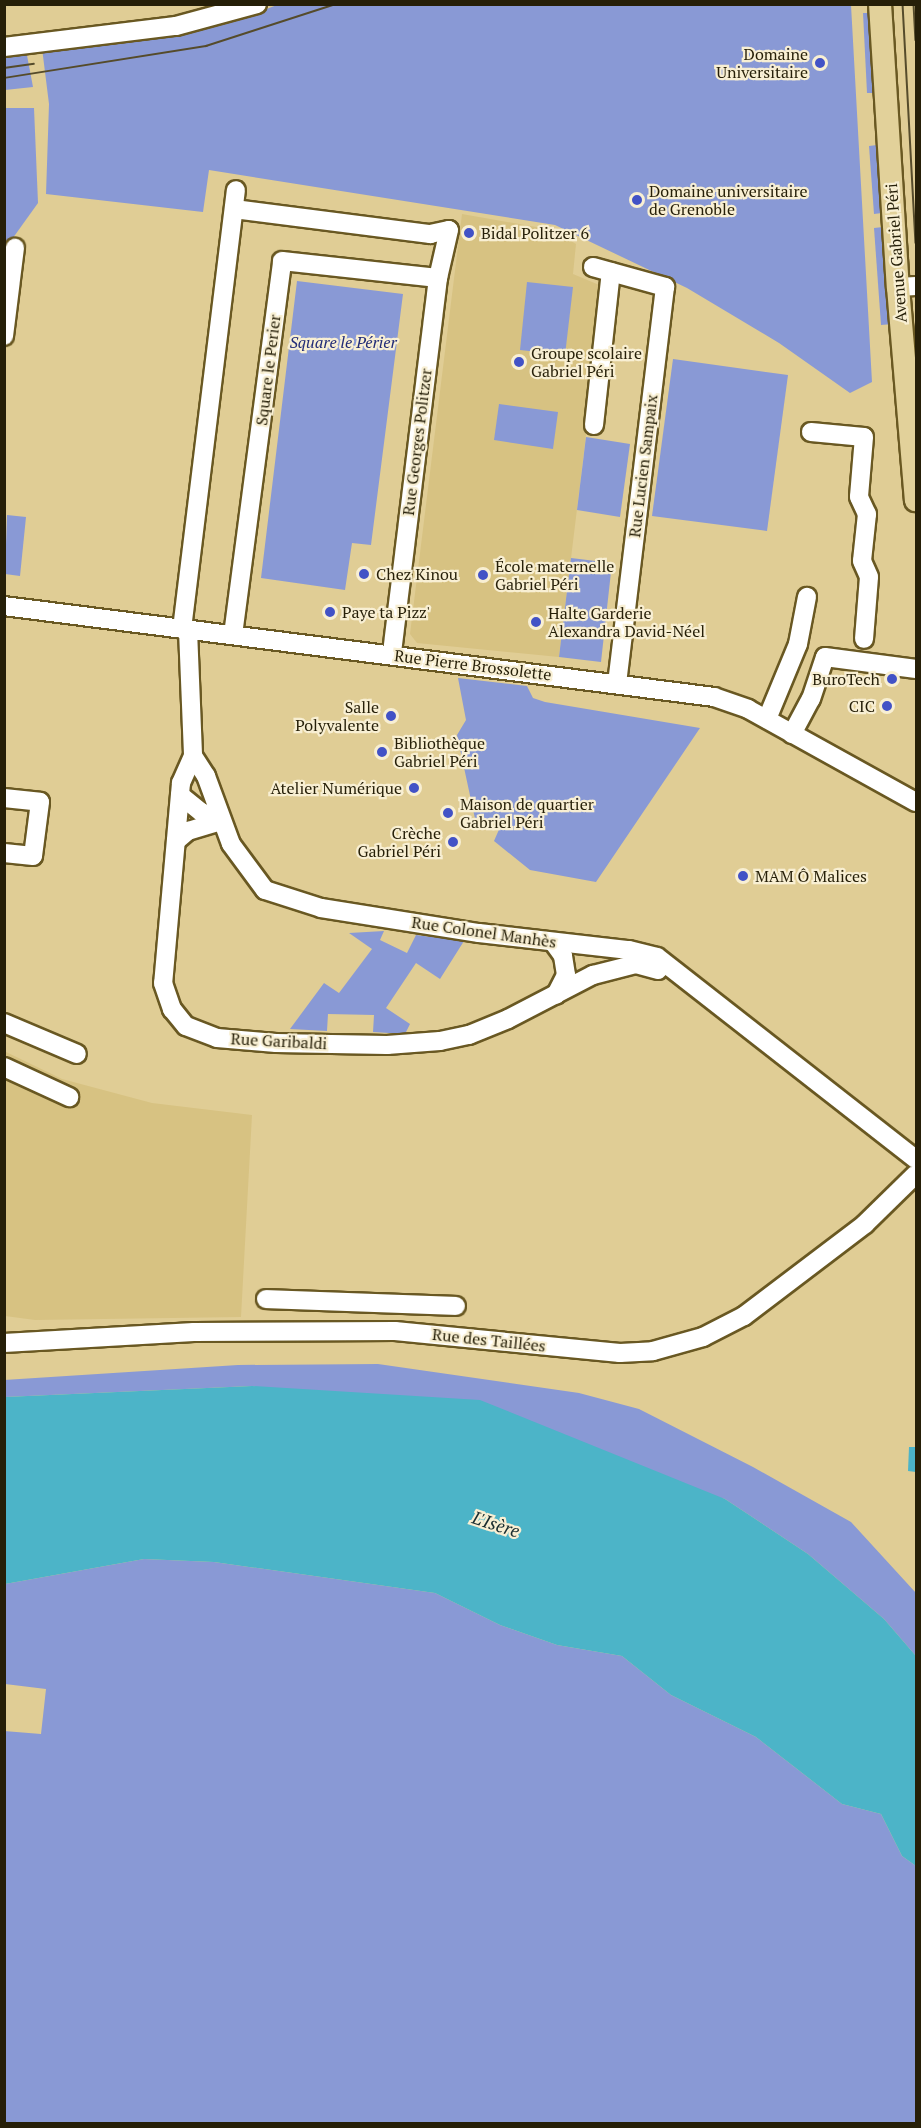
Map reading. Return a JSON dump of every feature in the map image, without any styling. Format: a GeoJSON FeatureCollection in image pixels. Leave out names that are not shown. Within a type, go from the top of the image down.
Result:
{"type":"FeatureCollection","features":[{"type":"Feature","properties":{"kind":"main road","name":"Avenue Gabriel Péri"},"geometry":{"type":"LineString","coordinates":[[880,4],[907,286],[916,500]]}},
{"type":"Feature","properties":{"kind":"street"},"geometry":{"type":"LineString","coordinates":[[4,46],[176,26],[257,4]]}},
{"type":"Feature","properties":{"kind":"street","name":"Rue Colonel Manhès"},"geometry":{"type":"LineString","coordinates":[[236,190],[185,630],[193,756],[206,776],[221,821],[245,869],[265,890],[294,902],[553,942],[629,950],[657,957],[674,974],[916,1159]]}},
{"type":"Feature","properties":{"kind":"street","name":"Rue Georges Politzer"},"geometry":{"type":"LineString","coordinates":[[234,209],[430,234],[449,230],[438,278],[392,655]]}},
{"type":"Feature","properties":{"kind":"street"},"geometry":{"type":"LineString","coordinates":[[4,336],[15,248]]}},
{"type":"Feature","properties":{"kind":"street","name":"Square le Perier"},"geometry":{"type":"LineString","coordinates":[[233,635],[282,261],[438,278]]}},
{"type":"Feature","properties":{"kind":"street","name":"Rue Lucien Sampaix"},"geometry":{"type":"LineString","coordinates":[[594,425],[602,269],[665,287],[617,684]]}},
{"type":"Feature","properties":{"kind":"street"},"geometry":{"type":"LineString","coordinates":[[811,432],[864,437],[860,497],[867,514],[862,561],[869,577],[864,639]]}},
{"type":"Feature","properties":{"kind":"street"},"geometry":{"type":"LineString","coordinates":[[766,719],[798,644],[807,597]]}},
{"type":"Feature","properties":{"kind":"street","name":"Rue Pierre Brossolette"},"geometry":{"type":"LineString","coordinates":[[4,606],[714,697],[766,719],[916,802]]}},
{"type":"Feature","properties":{"kind":"street"},"geometry":{"type":"LineString","coordinates":[[792,734],[811,699],[825,657],[916,669]]}},
{"type":"Feature","properties":{"kind":"street","name":"Rue Garibaldi"},"geometry":{"type":"LineString","coordinates":[[193,756],[180,795],[164,983],[172,1009],[186,1026],[218,1038],[276,1043],[387,1045],[440,1041],[488,1028],[593,975],[636,964],[674,974]]}},
{"type":"Feature","properties":{"kind":"street"},"geometry":{"type":"LineString","coordinates":[[180,795],[201,812],[221,821]]}},
{"type":"Feature","properties":{"kind":"street"},"geometry":{"type":"LineString","coordinates":[[4,798],[40,802],[33,856],[4,854]]}},
{"type":"Feature","properties":{"kind":"street"},"geometry":{"type":"LineString","coordinates":[[176,841],[188,831],[221,821]]}},
{"type":"Feature","properties":{"kind":"street"},"geometry":{"type":"LineString","coordinates":[[553,942],[563,956],[566,975],[556,995]]}},
{"type":"Feature","properties":{"kind":"street"},"geometry":{"type":"LineString","coordinates":[[4,1023],[77,1054]]}},
{"type":"Feature","properties":{"kind":"street"},"geometry":{"type":"LineString","coordinates":[[4,1067],[69,1097]]}},
{"type":"Feature","properties":{"kind":"street","name":"Rue des Taillées"},"geometry":{"type":"LineString","coordinates":[[4,1343],[194,1332],[395,1331],[620,1353],[653,1351],[703,1337],[744,1316],[865,1224],[916,1174]]}},
{"type":"Feature","properties":{"kind":"street"},"geometry":{"type":"LineString","coordinates":[[266,1299],[456,1306]]}},
{"type":"Feature","properties":{"kind":"shaded area","name":"Groupe scolaire Gabriel Péri"},"geometry":{"type":"Polygon","coordinates":[[[462,214],[553,230],[576,244],[573,274],[604,287],[559,657],[417,643],[410,634],[462,214]]]}},
{"type":"Feature","properties":{"kind":"shaded area"},"geometry":{"type":"Polygon","coordinates":[[[4,1051],[62,1079],[152,1103],[252,1115],[241,1317],[35,1320],[5,1316],[4,1051]]]}},
{"type":"Feature","properties":{"kind":"green space","name":"Domaine universitaire de Grenoble"},"geometry":{"type":"Polygon","coordinates":[[[277,5],[851,5],[872,382],[850,393],[779,343],[687,288],[555,225],[209,170],[203,212],[46,194],[49,104],[42,48],[235,21],[277,5]]]}},
{"type":"Feature","properties":{"kind":"green space"},"geometry":{"type":"Polygon","coordinates":[[[863,13],[871,13],[875,93],[867,93],[863,13]]]}},
{"type":"Feature","properties":{"kind":"green space"},"geometry":{"type":"Polygon","coordinates":[[[26,50],[33,87],[5,90],[5,55],[26,50]]]}},
{"type":"Feature","properties":{"kind":"green space"},"geometry":{"type":"Polygon","coordinates":[[[5,108],[34,108],[38,203],[5,249],[5,108]]]}},
{"type":"Feature","properties":{"kind":"green space"},"geometry":{"type":"Polygon","coordinates":[[[877,145],[882,213],[874,214],[869,146],[877,145]]]}},
{"type":"Feature","properties":{"kind":"green space"},"geometry":{"type":"Polygon","coordinates":[[[883,227],[893,324],[881,325],[874,228],[883,227]]]}},
{"type":"Feature","properties":{"kind":"green space","name":"Square le Périer"},"geometry":{"type":"Polygon","coordinates":[[[297,281],[403,294],[371,545],[352,543],[345,590],[261,578],[297,281]]]}},
{"type":"Feature","properties":{"kind":"green space"},"geometry":{"type":"Polygon","coordinates":[[[527,282],[573,287],[565,355],[520,350],[527,282]]]}},
{"type":"Feature","properties":{"kind":"green space"},"geometry":{"type":"Polygon","coordinates":[[[673,359],[788,375],[767,531],[652,516],[673,359]]]}},
{"type":"Feature","properties":{"kind":"green space"},"geometry":{"type":"Polygon","coordinates":[[[499,404],[558,412],[553,449],[494,440],[499,404]]]}},
{"type":"Feature","properties":{"kind":"green space"},"geometry":{"type":"Polygon","coordinates":[[[586,437],[630,444],[620,517],[577,510],[586,437]]]}},
{"type":"Feature","properties":{"kind":"green space"},"geometry":{"type":"Polygon","coordinates":[[[7,515],[26,517],[20,576],[5,574],[7,515]]]}},
{"type":"Feature","properties":{"kind":"green space"},"geometry":{"type":"Polygon","coordinates":[[[571,558],[612,563],[601,662],[559,657],[571,558]]]}},
{"type":"Feature","properties":{"kind":"green space"},"geometry":{"type":"Polygon","coordinates":[[[458,678],[527,686],[533,698],[545,702],[700,728],[596,882],[530,870],[494,841],[501,825],[492,819],[483,819],[477,828],[457,735],[466,720],[458,678]]]}},
{"type":"Feature","properties":{"kind":"green space"},"geometry":{"type":"Polygon","coordinates":[[[384,931],[380,940],[407,953],[416,935],[464,941],[440,979],[416,963],[386,1008],[410,1024],[405,1034],[373,1032],[374,1015],[328,1014],[327,1031],[290,1029],[324,983],[339,993],[372,949],[349,933],[384,931]]]}},
{"type":"Feature","properties":{"kind":"green space"},"geometry":{"type":"Polygon","coordinates":[[[378,1364],[579,1393],[639,1409],[753,1467],[851,1522],[916,1593],[916,1656],[884,1619],[808,1554],[725,1499],[252,1386],[5,1397],[4,1380],[238,1365],[378,1364]]]}},
{"type":"Feature","properties":{"kind":"green space"},"geometry":{"type":"Polygon","coordinates":[[[144,1559],[214,1562],[435,1593],[500,1625],[557,1645],[622,1656],[671,1695],[756,1737],[842,1804],[881,1814],[902,1856],[916,1866],[916,2123],[5,2123],[4,1731],[41,1734],[46,1689],[5,1684],[5,1584],[144,1559]]]}},
{"type":"Feature","properties":{"kind":"water","name":"L'Isère"},"geometry":{"type":"Polygon","coordinates":[[[252,1386],[480,1400],[725,1499],[808,1554],[884,1619],[916,1656],[916,1866],[902,1856],[881,1814],[842,1804],[756,1737],[671,1695],[622,1656],[557,1645],[500,1625],[435,1593],[214,1562],[144,1559],[5,1584],[5,1397],[252,1386]]]}},
{"type":"Feature","properties":{"kind":"water"},"geometry":{"type":"Polygon","coordinates":[[[909,1447],[916,1447],[916,1472],[908,1471],[909,1447]]]}},
{"type":"Feature","properties":{"kind":"tram line"},"geometry":{"type":"LineString","coordinates":[[4,78],[206,46],[336,4]]}},
{"type":"Feature","properties":{"kind":"tram line"},"geometry":{"type":"LineString","coordinates":[[903,4],[916,243]]}},
{"type":"Feature","properties":{"kind":"tram line"},"geometry":{"type":"LineString","coordinates":[[914,4],[916,40]]}},
{"type":"Feature","properties":{"kind":"tram line"},"geometry":{"type":"LineString","coordinates":[[4,68],[34,64]]}},
{"type":"Feature","properties":{"kind":"place","name":"Domaine Universitaire"},"geometry":{"type":"Point","coordinates":[820,63]}},
{"type":"Feature","properties":{"kind":"place","name":"Domaine universitaire de Grenoble"},"geometry":{"type":"Point","coordinates":[637,200]}},
{"type":"Feature","properties":{"kind":"place","name":"Bidal Politzer 6"},"geometry":{"type":"Point","coordinates":[469,233]}},
{"type":"Feature","properties":{"kind":"place","name":"Groupe scolaire Gabriel Péri"},"geometry":{"type":"Point","coordinates":[519,362]}},
{"type":"Feature","properties":{"kind":"place","name":"Chez Kinou"},"geometry":{"type":"Point","coordinates":[364,574]}},
{"type":"Feature","properties":{"kind":"place","name":"École maternelle Gabriel Péri"},"geometry":{"type":"Point","coordinates":[483,575]}},
{"type":"Feature","properties":{"kind":"place","name":"Paye ta Pizz'"},"geometry":{"type":"Point","coordinates":[330,612]}},
{"type":"Feature","properties":{"kind":"place","name":"Halte Garderie Alexandra David-Néel"},"geometry":{"type":"Point","coordinates":[536,622]}},
{"type":"Feature","properties":{"kind":"place","name":"BuroTech"},"geometry":{"type":"Point","coordinates":[892,679]}},
{"type":"Feature","properties":{"kind":"place","name":"CIC"},"geometry":{"type":"Point","coordinates":[887,706]}},
{"type":"Feature","properties":{"kind":"place","name":"Salle Polyvalente"},"geometry":{"type":"Point","coordinates":[391,716]}},
{"type":"Feature","properties":{"kind":"place","name":"Bibliothèque Gabriel Péri"},"geometry":{"type":"Point","coordinates":[382,752]}},
{"type":"Feature","properties":{"kind":"place","name":"Atelier Numérique"},"geometry":{"type":"Point","coordinates":[414,788]}},
{"type":"Feature","properties":{"kind":"place","name":"Maison de quartier Gabriel Péri"},"geometry":{"type":"Point","coordinates":[448,813]}},
{"type":"Feature","properties":{"kind":"place","name":"Crèche Gabriel Péri"},"geometry":{"type":"Point","coordinates":[453,842]}},
{"type":"Feature","properties":{"kind":"place","name":"MAM Ô Malices"},"geometry":{"type":"Point","coordinates":[743,876]}}]}
